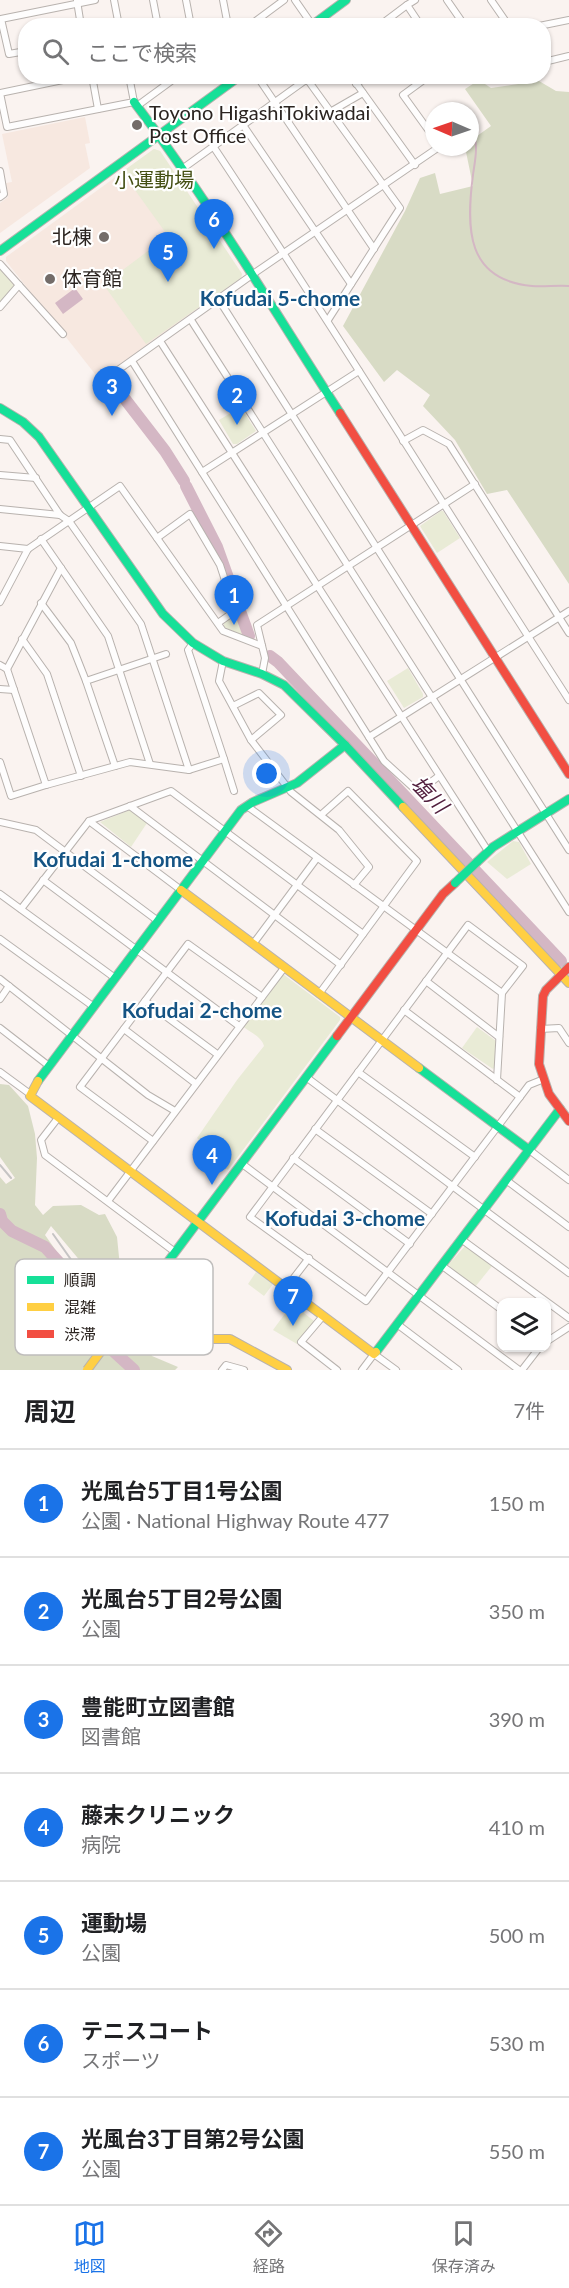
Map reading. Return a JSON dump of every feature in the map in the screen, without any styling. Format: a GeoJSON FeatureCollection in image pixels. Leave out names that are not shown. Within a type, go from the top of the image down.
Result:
{"type":"FeatureCollection","features":[{"type":"Feature","properties":{"kind":"main road"},"geometry":{"type":"LineString","coordinates":[[322,18],[346,0]]}},
{"type":"Feature","properties":{"kind":"main road"},"geometry":{"type":"LineString","coordinates":[[0,251],[229,84]]}},
{"type":"Feature","properties":{"kind":"main road"},"geometry":{"type":"LineString","coordinates":[[135,104],[159,135],[252,275],[569,774]]}},
{"type":"Feature","properties":{"kind":"main road"},"geometry":{"type":"LineString","coordinates":[[0,408],[23,422],[39,437],[163,614],[194,643],[223,661],[262,674],[284,685],[345,745],[569,983]]}},
{"type":"Feature","properties":{"kind":"main road"},"geometry":{"type":"LineString","coordinates":[[345,745],[305,778],[241,810],[72,1035],[30,1094],[31,1097],[374,1354],[560,1108]]}},
{"type":"Feature","properties":{"kind":"main road"},"geometry":{"type":"LineString","coordinates":[[170,1259],[443,894],[488,851],[569,799]]}},
{"type":"Feature","properties":{"kind":"main road"},"geometry":{"type":"LineString","coordinates":[[181,890],[528,1149]]}},
{"type":"Feature","properties":{"kind":"main road"},"geometry":{"type":"LineString","coordinates":[[569,967],[543,996],[538,1064],[549,1094],[569,1121]]}},
{"type":"Feature","properties":{"kind":"main road"},"geometry":{"type":"LineString","coordinates":[[213,1339],[230,1339],[287,1370]]}},
{"type":"Feature","properties":{"kind":"main road"},"geometry":{"type":"LineString","coordinates":[[87,1370],[98,1355]]}},
{"type":"Feature","properties":{"kind":"street"},"geometry":{"type":"LineString","coordinates":[[18,52],[9,54],[1,19],[95,0]]}},
{"type":"Feature","properties":{"kind":"street"},"geometry":{"type":"LineString","coordinates":[[114,0],[117,18]]}},
{"type":"Feature","properties":{"kind":"street"},"geometry":{"type":"LineString","coordinates":[[153,0],[156,18]]}},
{"type":"Feature","properties":{"kind":"street"},"geometry":{"type":"LineString","coordinates":[[186,0],[189,18]]}},
{"type":"Feature","properties":{"kind":"street"},"geometry":{"type":"LineString","coordinates":[[223,0],[226,18]]}},
{"type":"Feature","properties":{"kind":"street"},"geometry":{"type":"LineString","coordinates":[[260,18],[284,0]]}},
{"type":"Feature","properties":{"kind":"street"},"geometry":{"type":"LineString","coordinates":[[296,0],[308,18]]}},
{"type":"Feature","properties":{"kind":"street"},"geometry":{"type":"LineString","coordinates":[[390,18],[415,0]]}},
{"type":"Feature","properties":{"kind":"street"},"geometry":{"type":"LineString","coordinates":[[447,0],[459,18]]}},
{"type":"Feature","properties":{"kind":"street"},"geometry":{"type":"LineString","coordinates":[[491,0],[503,18]]}},
{"type":"Feature","properties":{"kind":"street"},"geometry":{"type":"LineString","coordinates":[[77,2],[80,18]]}},
{"type":"Feature","properties":{"kind":"street"},"geometry":{"type":"LineString","coordinates":[[407,5],[416,18]]}},
{"type":"Feature","properties":{"kind":"street"},"geometry":{"type":"LineString","coordinates":[[551,24],[569,20]]}},
{"type":"Feature","properties":{"kind":"street"},"geometry":{"type":"LineString","coordinates":[[551,60],[569,56]]}},
{"type":"Feature","properties":{"kind":"street"},"geometry":{"type":"LineString","coordinates":[[43,84],[0,93],[7,128],[98,109],[135,104],[163,84]]}},
{"type":"Feature","properties":{"kind":"street"},"geometry":{"type":"LineString","coordinates":[[93,84],[98,109]]}},
{"type":"Feature","properties":{"kind":"street"},"geometry":{"type":"LineString","coordinates":[[131,84],[135,104]]}},
{"type":"Feature","properties":{"kind":"street"},"geometry":{"type":"LineString","coordinates":[[262,84],[374,249]]}},
{"type":"Feature","properties":{"kind":"street"},"geometry":{"type":"LineString","coordinates":[[182,169],[299,84]]}},
{"type":"Feature","properties":{"kind":"street"},"geometry":{"type":"LineString","coordinates":[[311,84],[400,208],[328,320]]}},
{"type":"Feature","properties":{"kind":"street"},"geometry":{"type":"LineString","coordinates":[[356,84],[415,165]]}},
{"type":"Feature","properties":{"kind":"street"},"geometry":{"type":"LineString","coordinates":[[418,84],[403,95],[425,126]]}},
{"type":"Feature","properties":{"kind":"street"},"geometry":{"type":"LineString","coordinates":[[330,112],[363,93]]}},
{"type":"Feature","properties":{"kind":"street"},"geometry":{"type":"LineString","coordinates":[[243,124],[351,284]]}},
{"type":"Feature","properties":{"kind":"street"},"geometry":{"type":"LineString","coordinates":[[213,146],[285,253],[569,700]]}},
{"type":"Feature","properties":{"kind":"street"},"geometry":{"type":"LineString","coordinates":[[97,385],[252,275],[427,156]]}},
{"type":"Feature","properties":{"kind":"street"},"geometry":{"type":"LineString","coordinates":[[0,171],[4,194],[0,197]]}},
{"type":"Feature","properties":{"kind":"street"},"geometry":{"type":"LineString","coordinates":[[0,264],[63,334]]}},
{"type":"Feature","properties":{"kind":"street"},"geometry":{"type":"LineString","coordinates":[[0,307],[19,285]]}},
{"type":"Feature","properties":{"kind":"street"},"geometry":{"type":"LineString","coordinates":[[219,300],[569,850]]}},
{"type":"Feature","properties":{"kind":"street"},"geometry":{"type":"LineString","coordinates":[[190,320],[569,912]]}},
{"type":"Feature","properties":{"kind":"street"},"geometry":{"type":"LineString","coordinates":[[160,341],[488,851]]}},
{"type":"Feature","properties":{"kind":"street"},"geometry":{"type":"LineString","coordinates":[[132,361],[384,761],[418,792],[439,776]]}},
{"type":"Feature","properties":{"kind":"street"},"geometry":{"type":"LineString","coordinates":[[202,472],[359,371]]}},
{"type":"Feature","properties":{"kind":"street"},"geometry":{"type":"LineString","coordinates":[[403,441],[423,430],[449,444],[569,633]]}},
{"type":"Feature","properties":{"kind":"street"},"geometry":{"type":"LineString","coordinates":[[0,439],[10,440],[60,515]]}},
{"type":"Feature","properties":{"kind":"street"},"geometry":{"type":"LineString","coordinates":[[0,475],[36,478]]}},
{"type":"Feature","properties":{"kind":"street"},"geometry":{"type":"LineString","coordinates":[[262,674],[265,658],[257,625],[475,484]]}},
{"type":"Feature","properties":{"kind":"street"},"geometry":{"type":"LineString","coordinates":[[0,602],[28,549],[120,486],[223,631],[262,646]]}},
{"type":"Feature","properties":{"kind":"street"},"geometry":{"type":"LineString","coordinates":[[0,509],[60,515],[69,520],[141,624],[189,770]]}},
{"type":"Feature","properties":{"kind":"street"},"geometry":{"type":"LineString","coordinates":[[157,538],[190,514],[220,565],[235,611],[218,623]]}},
{"type":"Feature","properties":{"kind":"street"},"geometry":{"type":"LineString","coordinates":[[41,539],[108,636],[150,764]]}},
{"type":"Feature","properties":{"kind":"street"},"geometry":{"type":"LineString","coordinates":[[0,546],[28,549]]}},
{"type":"Feature","properties":{"kind":"street"},"geometry":{"type":"LineString","coordinates":[[7,669],[61,568]]}},
{"type":"Feature","properties":{"kind":"street"},"geometry":{"type":"LineString","coordinates":[[0,584],[9,585]]}},
{"type":"Feature","properties":{"kind":"street"},"geometry":{"type":"LineString","coordinates":[[41,603],[71,643],[115,766]]}},
{"type":"Feature","properties":{"kind":"street"},"geometry":{"type":"LineString","coordinates":[[369,737],[569,610]]}},
{"type":"Feature","properties":{"kind":"street"},"geometry":{"type":"LineString","coordinates":[[22,639],[47,674],[81,776]]}},
{"type":"Feature","properties":{"kind":"street"},"geometry":{"type":"LineString","coordinates":[[194,643],[188,650],[234,791]]}},
{"type":"Feature","properties":{"kind":"street"},"geometry":{"type":"LineString","coordinates":[[86,681],[166,654]]}},
{"type":"Feature","properties":{"kind":"street"},"geometry":{"type":"LineString","coordinates":[[223,661],[219,681],[251,740],[288,788],[339,830],[369,867],[354,885]]}},
{"type":"Feature","properties":{"kind":"street"},"geometry":{"type":"LineString","coordinates":[[0,665],[7,669],[46,786]]}},
{"type":"Feature","properties":{"kind":"street"},"geometry":{"type":"LineString","coordinates":[[0,689],[14,690]]}},
{"type":"Feature","properties":{"kind":"street"},"geometry":{"type":"LineString","coordinates":[[233,706],[259,693],[281,715],[251,740]]}},
{"type":"Feature","properties":{"kind":"street"},"geometry":{"type":"LineString","coordinates":[[0,762],[11,796],[130,762],[189,770],[224,759]]}},
{"type":"Feature","properties":{"kind":"street"},"geometry":{"type":"LineString","coordinates":[[21,909],[89,821],[171,791],[363,934]]}},
{"type":"Feature","properties":{"kind":"street"},"geometry":{"type":"LineString","coordinates":[[319,994],[417,861],[348,791],[321,814]]}},
{"type":"Feature","properties":{"kind":"street"},"geometry":{"type":"LineString","coordinates":[[130,806],[341,964]]}},
{"type":"Feature","properties":{"kind":"street"},"geometry":{"type":"LineString","coordinates":[[247,806],[502,993]]}},
{"type":"Feature","properties":{"kind":"street"},"geometry":{"type":"LineString","coordinates":[[89,821],[181,890]]}},
{"type":"Feature","properties":{"kind":"street"},"geometry":{"type":"LineString","coordinates":[[0,822],[36,830],[158,921]]}},
{"type":"Feature","properties":{"kind":"street"},"geometry":{"type":"LineString","coordinates":[[253,945],[317,858]]}},
{"type":"Feature","properties":{"kind":"street"},"geometry":{"type":"LineString","coordinates":[[43,880],[239,1026]]}},
{"type":"Feature","properties":{"kind":"street"},"geometry":{"type":"LineString","coordinates":[[0,894],[115,978]]}},
{"type":"Feature","properties":{"kind":"street"},"geometry":{"type":"LineString","coordinates":[[497,1080],[502,993],[523,966],[468,925],[250,1217],[366,1301],[529,1085],[544,1079]]}},
{"type":"Feature","properties":{"kind":"street"},"geometry":{"type":"LineString","coordinates":[[0,939],[94,1007]]}},
{"type":"Feature","properties":{"kind":"street"},"geometry":{"type":"LineString","coordinates":[[153,1141],[80,1087],[188,944],[262,997]]}},
{"type":"Feature","properties":{"kind":"street"},"geometry":{"type":"LineString","coordinates":[[108,1201],[284,968]]}},
{"type":"Feature","properties":{"kind":"street"},"geometry":{"type":"LineString","coordinates":[[0,979],[148,1095],[175,1112]]}},
{"type":"Feature","properties":{"kind":"street"},"geometry":{"type":"LineString","coordinates":[[426,981],[499,1037]]}},
{"type":"Feature","properties":{"kind":"street"},"geometry":{"type":"LineString","coordinates":[[0,999],[9,986]]}},
{"type":"Feature","properties":{"kind":"street"},"geometry":{"type":"LineString","coordinates":[[145,1001],[217,1054]]}},
{"type":"Feature","properties":{"kind":"street"},"geometry":{"type":"LineString","coordinates":[[404,1010],[520,1098]]}},
{"type":"Feature","properties":{"kind":"street"},"geometry":{"type":"LineString","coordinates":[[0,1028],[50,1066]]}},
{"type":"Feature","properties":{"kind":"street"},"geometry":{"type":"LineString","coordinates":[[540,1029],[559,1028],[569,1043]]}},
{"type":"Feature","properties":{"kind":"street"},"geometry":{"type":"LineString","coordinates":[[124,1029],[195,1083]]}},
{"type":"Feature","properties":{"kind":"street"},"geometry":{"type":"LineString","coordinates":[[358,1071],[475,1157]]}},
{"type":"Feature","properties":{"kind":"street"},"geometry":{"type":"LineString","coordinates":[[0,1072],[30,1094]]}},
{"type":"Feature","properties":{"kind":"street"},"geometry":{"type":"LineString","coordinates":[[306,1077],[569,1273]]}},
{"type":"Feature","properties":{"kind":"street"},"geometry":{"type":"LineString","coordinates":[[58,1118],[41,1140],[45,1155],[175,1252]]}},
{"type":"Feature","properties":{"kind":"street"},"geometry":{"type":"LineString","coordinates":[[315,1129],[432,1214]]}},
{"type":"Feature","properties":{"kind":"street"},"geometry":{"type":"LineString","coordinates":[[528,1149],[569,1180]]}},
{"type":"Feature","properties":{"kind":"street"},"geometry":{"type":"LineString","coordinates":[[293,1158],[410,1244]]}},
{"type":"Feature","properties":{"kind":"street"},"geometry":{"type":"LineString","coordinates":[[241,1163],[521,1370],[535,1352]]}},
{"type":"Feature","properties":{"kind":"street"},"geometry":{"type":"LineString","coordinates":[[506,1180],[569,1227]]}},
{"type":"Feature","properties":{"kind":"street"},"geometry":{"type":"LineString","coordinates":[[461,1239],[569,1318]]}},
{"type":"Feature","properties":{"kind":"street"},"geometry":{"type":"LineString","coordinates":[[286,1288],[309,1258]]}},
{"type":"Feature","properties":{"kind":"street"},"geometry":{"type":"LineString","coordinates":[[441,1266],[497,1307]]}},
{"type":"Feature","properties":{"kind":"street"},"geometry":{"type":"LineString","coordinates":[[323,1316],[301,1342],[338,1370]]}},
{"type":"Feature","properties":{"kind":"street"},"geometry":{"type":"LineString","coordinates":[[397,1324],[458,1370]]}},
{"type":"Feature","properties":{"kind":"street"},"geometry":{"type":"LineString","coordinates":[[551,1339],[569,1327]]}},
{"type":"Feature","properties":{"kind":"street"},"geometry":{"type":"LineString","coordinates":[[362,1370],[374,1354],[396,1370]]}},
{"type":"Feature","properties":{"kind":"street"},"geometry":{"type":"LineString","coordinates":[[222,1370],[226,1365],[244,1370]]}},
{"type":"Feature","properties":{"kind":"shaded area"},"geometry":{"type":"Polygon","coordinates":[[[85,117],[90,143],[85,144],[90,168],[0,233],[0,203],[8,197],[6,183],[12,182],[2,134],[85,117]]]}},
{"type":"Feature","properties":{"kind":"shaded area"},"geometry":{"type":"Polygon","coordinates":[[[154,149],[160,151],[242,274],[241,278],[99,379],[6,261],[6,257],[154,149]]]}},
{"type":"Feature","properties":{"kind":"shaded area"},"geometry":{"type":"Polygon","coordinates":[[[75,288],[83,299],[63,314],[55,303],[75,288]]]}},
{"type":"Feature","properties":{"kind":"green space"},"geometry":{"type":"Polygon","coordinates":[[[473,84],[485,84],[491,88],[518,84],[544,84],[556,91],[569,92],[569,584],[507,490],[487,494],[455,440],[423,406],[430,395],[397,370],[384,382],[343,326],[405,211],[420,178],[435,173],[440,194],[473,186],[467,156],[479,156],[479,135],[491,126],[479,109],[479,102],[474,102],[465,89],[473,84]]]}},
{"type":"Feature","properties":{"kind":"green space","name":"小運動場"},"geometry":{"type":"Polygon","coordinates":[[[154,149],[160,151],[242,274],[241,278],[146,344],[106,288],[112,278],[168,236],[122,172],[154,149]]]}},
{"type":"Feature","properties":{"kind":"green space"},"geometry":{"type":"Polygon","coordinates":[[[0,269],[14,285],[13,290],[0,304],[0,269]]]}},
{"type":"Feature","properties":{"kind":"green space"},"geometry":{"type":"Polygon","coordinates":[[[241,407],[256,431],[237,444],[233,444],[219,420],[241,407]]]}},
{"type":"Feature","properties":{"kind":"green space"},"geometry":{"type":"Polygon","coordinates":[[[441,511],[460,538],[437,553],[420,526],[441,511]]]}},
{"type":"Feature","properties":{"kind":"green space"},"geometry":{"type":"Polygon","coordinates":[[[239,613],[247,637],[224,627],[224,623],[239,613]]]}},
{"type":"Feature","properties":{"kind":"green space"},"geometry":{"type":"Polygon","coordinates":[[[408,668],[423,697],[404,708],[387,681],[408,668]]]}},
{"type":"Feature","properties":{"kind":"green space"},"geometry":{"type":"Polygon","coordinates":[[[130,810],[147,823],[131,847],[100,822],[130,810]]]}},
{"type":"Feature","properties":{"kind":"green space"},"geometry":{"type":"Polygon","coordinates":[[[513,841],[519,842],[531,864],[507,879],[487,862],[513,841]]]}},
{"type":"Feature","properties":{"kind":"green space"},"geometry":{"type":"Polygon","coordinates":[[[283,974],[340,1017],[340,1020],[228,1170],[214,1159],[216,1155],[197,1138],[237,1080],[264,1046],[258,1037],[242,1026],[283,974]]]}},
{"type":"Feature","properties":{"kind":"green space"},"geometry":{"type":"Polygon","coordinates":[[[477,1027],[496,1041],[493,1069],[462,1048],[477,1027]]]}},
{"type":"Feature","properties":{"kind":"green space"},"geometry":{"type":"Polygon","coordinates":[[[0,1084],[9,1085],[28,1106],[35,1134],[37,1158],[35,1205],[43,1215],[53,1206],[81,1205],[99,1215],[105,1214],[117,1237],[119,1259],[79,1259],[51,1226],[45,1235],[62,1259],[15,1259],[15,1355],[152,1355],[178,1367],[175,1370],[0,1370],[0,1177],[6,1184],[15,1178],[0,1157],[0,1084]]]}},
{"type":"Feature","properties":{"kind":"green space"},"geometry":{"type":"Polygon","coordinates":[[[466,1245],[492,1266],[475,1287],[449,1264],[466,1245]]]}},
{"type":"Feature","properties":{"kind":"green space"},"geometry":{"type":"Polygon","coordinates":[[[256,1272],[273,1284],[264,1296],[248,1284],[256,1272]]]}},
{"type":"Feature","properties":{"kind":"green space"},"geometry":{"type":"Polygon","coordinates":[[[295,1300],[306,1309],[304,1313],[314,1321],[297,1344],[273,1330],[295,1300]]]}},
{"type":"Feature","properties":{"kind":"waterway"},"geometry":{"type":"LineString","coordinates":[[475,156],[471,195],[471,232],[482,262],[494,274],[510,282],[532,286],[569,286]]}},
{"type":"Feature","properties":{"kind":"waterway","name":"塩川"},"geometry":{"type":"LineString","coordinates":[[118,390],[165,451],[184,481]]}},
{"type":"Feature","properties":{"kind":"waterway","name":"塩川"},"geometry":{"type":"LineString","coordinates":[[186,486],[217,547],[249,636]]}},
{"type":"Feature","properties":{"kind":"waterway","name":"塩川"},"geometry":{"type":"LineString","coordinates":[[270,656],[561,961]]}},
{"type":"Feature","properties":{"kind":"waterway"},"geometry":{"type":"LineString","coordinates":[[0,1214],[2,1221],[12,1231],[45,1247],[56,1259]]}},
{"type":"Feature","properties":{"kind":"waterway"},"geometry":{"type":"LineString","coordinates":[[118,1355],[134,1370]]}},
{"type":"Feature","properties":{"kind":"railway"},"geometry":{"type":"LineString","coordinates":[[0,1165],[11,1178]]}},
{"type":"Feature","properties":{"kind":"railway"},"geometry":{"type":"LineString","coordinates":[[53,1234],[71,1259]]}},
{"type":"Feature","properties":{"kind":"traffic: fast"},"geometry":{"type":"LineString","coordinates":[[322,18],[346,0]]}},
{"type":"Feature","properties":{"kind":"traffic: fast"},"geometry":{"type":"LineString","coordinates":[[0,251],[229,84]]}},
{"type":"Feature","properties":{"kind":"traffic: fast"},"geometry":{"type":"LineString","coordinates":[[134,102],[214,216],[340,413]]}},
{"type":"Feature","properties":{"kind":"traffic: fast"},"geometry":{"type":"LineString","coordinates":[[0,408],[23,422],[39,437],[163,614],[193,643],[223,661],[262,674],[284,685],[403,807]]}},
{"type":"Feature","properties":{"kind":"traffic: fast"},"geometry":{"type":"LineString","coordinates":[[38,1081],[241,810],[253,802],[297,783],[345,745]]}},
{"type":"Feature","properties":{"kind":"traffic: fast"},"geometry":{"type":"LineString","coordinates":[[477,862],[493,847],[569,799]]}},
{"type":"Feature","properties":{"kind":"traffic: fast"},"geometry":{"type":"LineString","coordinates":[[455,883],[477,862]]}},
{"type":"Feature","properties":{"kind":"traffic: fast"},"geometry":{"type":"LineString","coordinates":[[170,1259],[337,1036]]}},
{"type":"Feature","properties":{"kind":"traffic: fast"},"geometry":{"type":"LineString","coordinates":[[419,1068],[528,1149]]}},
{"type":"Feature","properties":{"kind":"traffic: fast"},"geometry":{"type":"LineString","coordinates":[[376,1352],[560,1109]]}},
{"type":"Feature","properties":{"kind":"traffic: slow"},"geometry":{"type":"LineString","coordinates":[[403,807],[569,983]]}},
{"type":"Feature","properties":{"kind":"traffic: slow"},"geometry":{"type":"LineString","coordinates":[[181,890],[419,1068]]}},
{"type":"Feature","properties":{"kind":"traffic: slow"},"geometry":{"type":"LineString","coordinates":[[38,1081],[30,1096],[374,1354],[376,1352]]}},
{"type":"Feature","properties":{"kind":"traffic: slow"},"geometry":{"type":"LineString","coordinates":[[213,1339],[230,1339],[287,1370]]}},
{"type":"Feature","properties":{"kind":"traffic: slow"},"geometry":{"type":"LineString","coordinates":[[87,1370],[98,1355]]}},
{"type":"Feature","properties":{"kind":"traffic: jam"},"geometry":{"type":"LineString","coordinates":[[340,413],[569,774]]}},
{"type":"Feature","properties":{"kind":"traffic: jam"},"geometry":{"type":"LineString","coordinates":[[337,1036],[443,894],[455,883]]}},
{"type":"Feature","properties":{"kind":"traffic: jam"},"geometry":{"type":"LineString","coordinates":[[569,967],[543,996],[539,1064],[549,1094],[569,1121]]}},
{"type":"Feature","properties":{"kind":"place","name":"Toyono HigashiTokiwadai Post Office"},"geometry":{"type":"Point","coordinates":[137,125]}},
{"type":"Feature","properties":{"kind":"place","name":"北棟"},"geometry":{"type":"Point","coordinates":[104,237]}},
{"type":"Feature","properties":{"kind":"place","name":"テニスコート"},"geometry":{"type":"Point","coordinates":[214,249]}},
{"type":"Feature","properties":{"kind":"place","name":"体育館"},"geometry":{"type":"Point","coordinates":[50,279]}},
{"type":"Feature","properties":{"kind":"place","name":"運動場"},"geometry":{"type":"Point","coordinates":[168,282]}},
{"type":"Feature","properties":{"kind":"place","name":"豊能町立図書館"},"geometry":{"type":"Point","coordinates":[112,416]}},
{"type":"Feature","properties":{"kind":"place","name":"光風台5丁目2号公園"},"geometry":{"type":"Point","coordinates":[237,425]}},
{"type":"Feature","properties":{"kind":"place","name":"光風台5丁目1号公園"},"geometry":{"type":"Point","coordinates":[234,625]}},
{"type":"Feature","properties":{"kind":"place","name":"藤末クリニック"},"geometry":{"type":"Point","coordinates":[212,1185]}},
{"type":"Feature","properties":{"kind":"place","name":"光風台3丁目第2号公園"},"geometry":{"type":"Point","coordinates":[293,1326]}},
{"type":"Feature","properties":{"kind":"district","name":"Kofudai 5-chome"},"geometry":{"type":"Point","coordinates":[280,299]}},
{"type":"Feature","properties":{"kind":"district","name":"Kofudai 1-chome"},"geometry":{"type":"Point","coordinates":[113,860]}},
{"type":"Feature","properties":{"kind":"district","name":"Kofudai 2-chome"},"geometry":{"type":"Point","coordinates":[202,1011]}},
{"type":"Feature","properties":{"kind":"district","name":"Kofudai 3-chome"},"geometry":{"type":"Point","coordinates":[345,1219]}}]}
